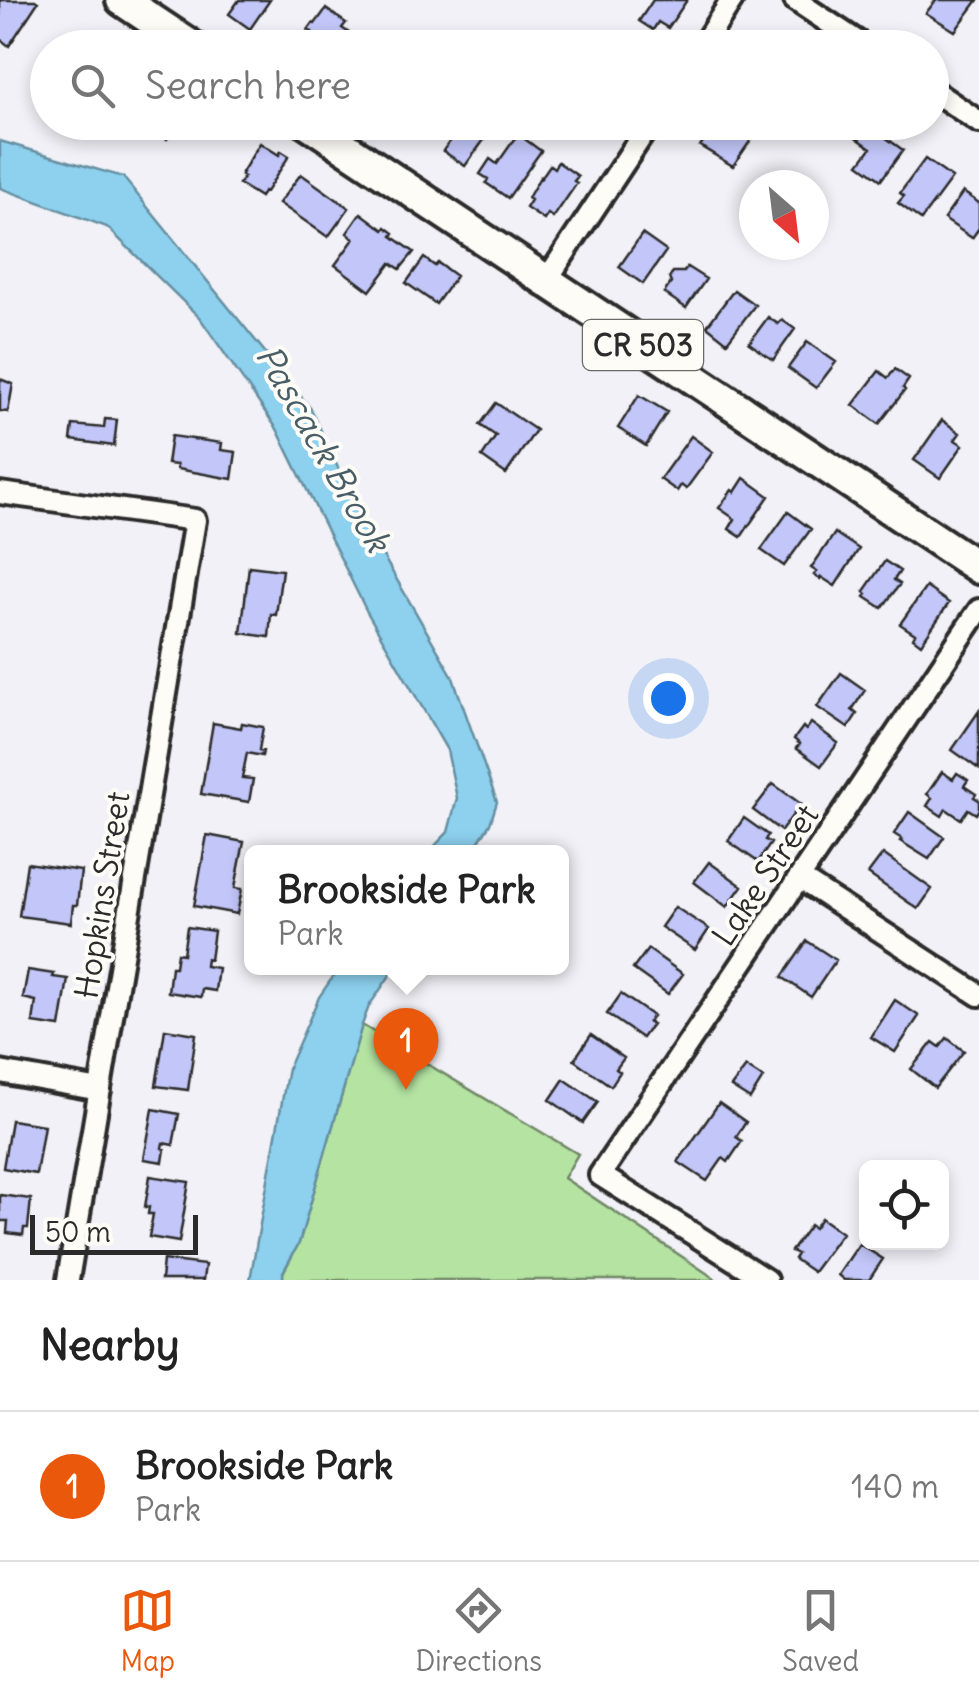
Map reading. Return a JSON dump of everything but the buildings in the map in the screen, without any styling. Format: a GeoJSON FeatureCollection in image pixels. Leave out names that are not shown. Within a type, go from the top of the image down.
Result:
{"type":"FeatureCollection","features":[{"type":"Feature","properties":{"kind":"main road"},"geometry":{"type":"LineString","coordinates":[[122,0],[167,30]]}},
{"type":"Feature","properties":{"kind":"main road","name":"CR 503"},"geometry":{"type":"LineString","coordinates":[[334,140],[979,568]]}},
{"type":"Feature","properties":{"kind":"street"},"geometry":{"type":"LineString","coordinates":[[713,30],[732,0]]}},
{"type":"Feature","properties":{"kind":"street"},"geometry":{"type":"LineString","coordinates":[[795,0],[840,30]]}},
{"type":"Feature","properties":{"kind":"street"},"geometry":{"type":"LineString","coordinates":[[949,102],[979,122]]}},
{"type":"Feature","properties":{"kind":"street"},"geometry":{"type":"LineString","coordinates":[[546,281],[639,140]]}},
{"type":"Feature","properties":{"kind":"street","name":"Hopkins Street"},"geometry":{"type":"LineString","coordinates":[[0,493],[195,520],[68,1280]]}},
{"type":"Feature","properties":{"kind":"street","name":"Lake Street"},"geometry":{"type":"LineString","coordinates":[[766,1280],[600,1174],[979,610]]}},
{"type":"Feature","properties":{"kind":"street"},"geometry":{"type":"LineString","coordinates":[[799,878],[979,995]]}},
{"type":"Feature","properties":{"kind":"street"},"geometry":{"type":"LineString","coordinates":[[0,1072],[100,1090]]}},
{"type":"Feature","properties":{"kind":"green space"},"geometry":{"type":"Polygon","coordinates":[[[362,1025],[578,1154],[564,1178],[717,1280],[283,1280],[299,1243],[362,1025]]]}},
{"type":"Feature","properties":{"kind":"water","name":"Pascack Brook"},"geometry":{"type":"Polygon","coordinates":[[[0,141],[123,177],[311,409],[361,518],[452,675],[497,802],[490,824],[476,845],[436,845],[448,832],[457,798],[447,750],[367,612],[277,429],[200,318],[107,227],[0,188],[0,141]]]}},
{"type":"Feature","properties":{"kind":"water"},"geometry":{"type":"Polygon","coordinates":[[[334,975],[390,975],[369,1006],[362,1025],[299,1243],[283,1272],[283,1280],[250,1280],[288,1068],[319,997],[334,975]]]}},
{"type":"Feature","properties":{"kind":"place","name":"Brookside Park"},"geometry":{"type":"Point","coordinates":[406,1090]}}]}
